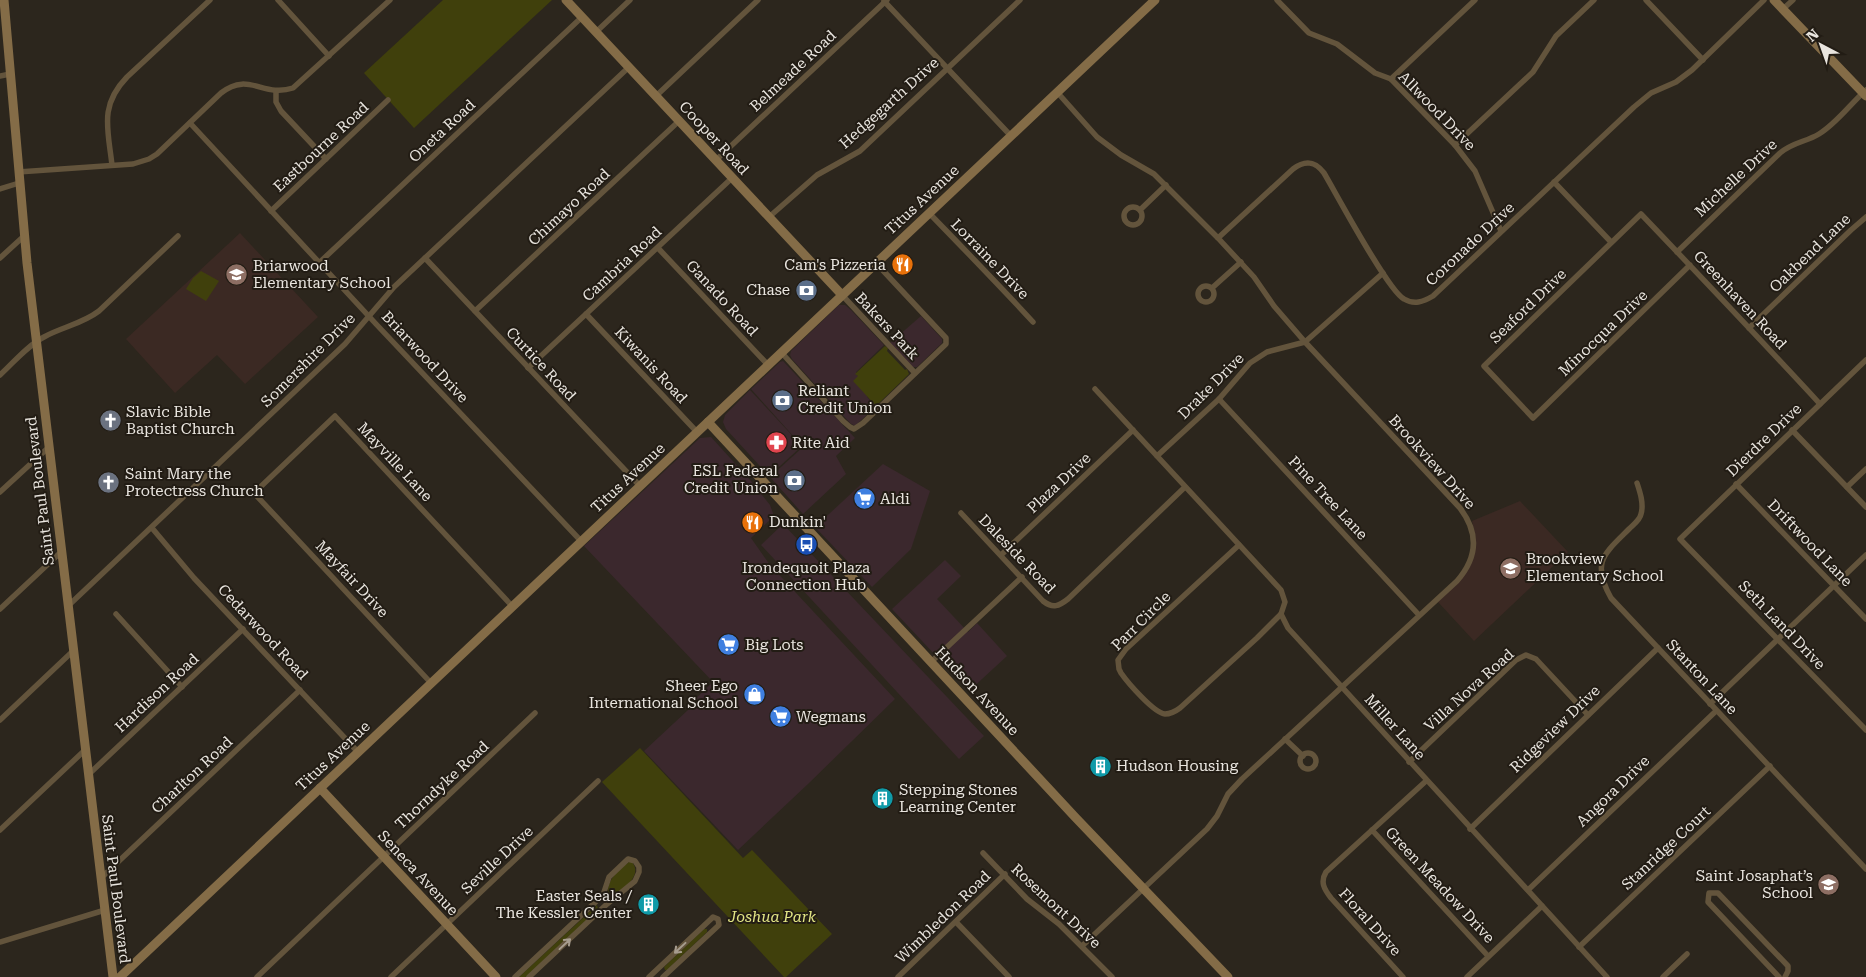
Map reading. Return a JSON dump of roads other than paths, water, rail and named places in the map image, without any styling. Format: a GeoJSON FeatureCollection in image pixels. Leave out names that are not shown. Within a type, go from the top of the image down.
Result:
{"type":"FeatureCollection","features":[{"type":"Feature","properties":{"kind":"main road","name":"Saint Paul Boulevard"},"geometry":{"type":"LineString","coordinates":[[4,0],[24,236],[114,977]]}},
{"type":"Feature","properties":{"kind":"main road","name":"Cooper Road"},"geometry":{"type":"LineString","coordinates":[[566,0],[842,295]]}},
{"type":"Feature","properties":{"kind":"main road","name":"Titus Avenue"},"geometry":{"type":"LineString","coordinates":[[120,977],[1155,0]]}},
{"type":"Feature","properties":{"kind":"main road"},"geometry":{"type":"LineString","coordinates":[[1774,0],[1865,93]]}},
{"type":"Feature","properties":{"kind":"main road","name":"Hudson Avenue"},"geometry":{"type":"LineString","coordinates":[[708,422],[1228,977]]}},
{"type":"Feature","properties":{"kind":"main road","name":"Seneca Avenue"},"geometry":{"type":"LineString","coordinates":[[320,788],[496,977]]}},
{"type":"Feature","properties":{"kind":"street"},"geometry":{"type":"LineString","coordinates":[[112,165],[107,119],[110,100],[114,92],[126,77],[210,0]]}},
{"type":"Feature","properties":{"kind":"street"},"geometry":{"type":"LineString","coordinates":[[280,0],[329,56]]}},
{"type":"Feature","properties":{"kind":"street"},"geometry":{"type":"LineString","coordinates":[[18,172],[133,164],[149,159],[190,123],[221,92],[230,87],[250,84],[276,92],[284,91],[297,85],[390,0]]}},
{"type":"Feature","properties":{"kind":"street"},"geometry":{"type":"LineString","coordinates":[[596,32],[630,0]]}},
{"type":"Feature","properties":{"kind":"street"},"geometry":{"type":"LineString","coordinates":[[656,96],[758,0]]}},
{"type":"Feature","properties":{"kind":"street","name":"Hedgegarth Drive"},"geometry":{"type":"LineString","coordinates":[[769,218],[817,175],[860,151],[1020,0]]}},
{"type":"Feature","properties":{"kind":"street","name":"Allwood Drive"},"geometry":{"type":"LineString","coordinates":[[1277,0],[1309,33],[1337,44],[1376,73],[1391,79],[1455,144],[1475,171],[1501,231]]}},
{"type":"Feature","properties":{"kind":"street"},"geometry":{"type":"LineString","coordinates":[[1391,79],[1475,0]]}},
{"type":"Feature","properties":{"kind":"street"},"geometry":{"type":"LineString","coordinates":[[1455,144],[1533,72],[1556,36],[1594,0]]}},
{"type":"Feature","properties":{"kind":"street"},"geometry":{"type":"LineString","coordinates":[[1646,0],[1703,60]]}},
{"type":"Feature","properties":{"kind":"street","name":"Coronado Drive"},"geometry":{"type":"LineString","coordinates":[[1218,238],[1293,168],[1303,163],[1312,163],[1324,173],[1397,294],[1404,300],[1414,302],[1427,300],[1646,96],[1676,82],[1703,60],[1764,0]]}},
{"type":"Feature","properties":{"kind":"street"},"geometry":{"type":"LineString","coordinates":[[1783,9],[1793,0]]}},
{"type":"Feature","properties":{"kind":"street"},"geometry":{"type":"LineString","coordinates":[[885,1],[1011,136]]}},
{"type":"Feature","properties":{"kind":"street","name":"Belmeade Road"},"geometry":{"type":"LineString","coordinates":[[716,160],[885,1]]}},
{"type":"Feature","properties":{"kind":"street","name":"Oneta Road"},"geometry":{"type":"LineString","coordinates":[[320,262],[582,17]]}},
{"type":"Feature","properties":{"kind":"street","name":"Somershire Drive"},"geometry":{"type":"LineString","coordinates":[[68,606],[345,344],[394,287],[629,67]]}},
{"type":"Feature","properties":{"kind":"street"},"geometry":{"type":"LineString","coordinates":[[0,76],[10,74]]}},
{"type":"Feature","properties":{"kind":"street"},"geometry":{"type":"LineString","coordinates":[[276,92],[276,102],[281,111],[326,159]]}},
{"type":"Feature","properties":{"kind":"street","name":"Brookview Drive"},"geometry":{"type":"LineString","coordinates":[[1057,92],[1097,137],[1109,147],[1144,167],[1166,185],[1241,262],[1280,314],[1460,508],[1471,527],[1473,546],[1467,567],[1457,580],[1232,789],[1212,823],[1082,946]]}},
{"type":"Feature","properties":{"kind":"street","name":"Michelle Drive"},"geometry":{"type":"LineString","coordinates":[[1677,252],[1780,152],[1792,144],[1825,130],[1865,93]]}},
{"type":"Feature","properties":{"kind":"street","name":"Eastbourne Road"},"geometry":{"type":"LineString","coordinates":[[271,211],[388,100]]}},
{"type":"Feature","properties":{"kind":"street","name":"Chimayo Road"},"geometry":{"type":"LineString","coordinates":[[475,312],[679,122]]}},
{"type":"Feature","properties":{"kind":"street","name":"Briarwood Drive"},"geometry":{"type":"LineString","coordinates":[[190,123],[581,541]]}},
{"type":"Feature","properties":{"kind":"street","name":"Cambria Road"},"geometry":{"type":"LineString","coordinates":[[528,368],[732,178]]}},
{"type":"Feature","properties":{"kind":"street"},"geometry":{"type":"LineString","coordinates":[[1554,182],[1611,242]]}},
{"type":"Feature","properties":{"kind":"street"},"geometry":{"type":"LineString","coordinates":[[0,189],[19,183]]}},
{"type":"Feature","properties":{"kind":"street"},"geometry":{"type":"LineString","coordinates":[[1140,210],[1166,185]]}},
{"type":"Feature","properties":{"kind":"street","name":"Lorraine Drive"},"geometry":{"type":"LineString","coordinates":[[929,213],[981,265],[1033,322]]}},
{"type":"Feature","properties":{"kind":"street","name":"Greenhaven Road"},"geometry":{"type":"LineString","coordinates":[[1641,214],[1820,404]]}},
{"type":"Feature","properties":{"kind":"street","name":"Seaford Drive"},"geometry":{"type":"LineString","coordinates":[[1533,418],[1484,366],[1641,214]]}},
{"type":"Feature","properties":{"kind":"street","name":"Oakbend Lane"},"geometry":{"type":"LineString","coordinates":[[1750,328],[1866,217]]}},
{"type":"Feature","properties":{"kind":"street"},"geometry":{"type":"LineString","coordinates":[[0,258],[24,236]]}},
{"type":"Feature","properties":{"kind":"street"},"geometry":{"type":"LineString","coordinates":[[0,375],[36,342],[93,315],[178,236]]}},
{"type":"Feature","properties":{"kind":"street","name":"Ganado Road"},"geometry":{"type":"LineString","coordinates":[[658,248],[768,365]]}},
{"type":"Feature","properties":{"kind":"street","name":"Curtice Road"},"geometry":{"type":"LineString","coordinates":[[425,258],[640,486]]}},
{"type":"Feature","properties":{"kind":"street"},"geometry":{"type":"LineString","coordinates":[[1212,288],[1241,262]]}},
{"type":"Feature","properties":{"kind":"street"},"geometry":{"type":"LineString","coordinates":[[781,352],[843,421],[850,427],[857,428],[946,344],[947,340],[876,263]]}},
{"type":"Feature","properties":{"kind":"street","name":"Minocqua Drive"},"geometry":{"type":"LineString","coordinates":[[1533,418],[1690,265]]}},
{"type":"Feature","properties":{"kind":"street","name":"Drake Drive"},"geometry":{"type":"LineString","coordinates":[[1157,456],[1219,399],[1250,363],[1276,349],[1305,342],[1383,273]]}},
{"type":"Feature","properties":{"kind":"street","name":"Bakers Park"},"geometry":{"type":"LineString","coordinates":[[842,295],[915,373]]}},
{"type":"Feature","properties":{"kind":"street","name":"Kiwanis Road"},"geometry":{"type":"LineString","coordinates":[[586,314],[697,432]]}},
{"type":"Feature","properties":{"kind":"street","name":"Dierdre Drive"},"geometry":{"type":"LineString","coordinates":[[1680,538],[1866,360]]}},
{"type":"Feature","properties":{"kind":"street"},"geometry":{"type":"LineString","coordinates":[[1095,389],[1284,594],[1285,602],[1281,614]]}},
{"type":"Feature","properties":{"kind":"street","name":"Pine Tree Lane"},"geometry":{"type":"LineString","coordinates":[[1219,399],[1419,615]]}},
{"type":"Feature","properties":{"kind":"street","name":"Mayville Lane"},"geometry":{"type":"LineString","coordinates":[[254,493],[335,416],[512,606]]}},
{"type":"Feature","properties":{"kind":"street","name":"Plaza Drive"},"geometry":{"type":"LineString","coordinates":[[1001,555],[1134,430]]}},
{"type":"Feature","properties":{"kind":"street"},"geometry":{"type":"LineString","coordinates":[[1792,430],[1866,507]]}},
{"type":"Feature","properties":{"kind":"street"},"geometry":{"type":"LineString","coordinates":[[0,492],[49,446]]}},
{"type":"Feature","properties":{"kind":"street"},"geometry":{"type":"LineString","coordinates":[[1847,487],[1866,469]]}},
{"type":"Feature","properties":{"kind":"street","name":"Stanton Lane"},"geometry":{"type":"LineString","coordinates":[[1637,483],[1642,503],[1640,516],[1602,560],[1601,574],[1603,584],[1611,598],[1866,869]]}},
{"type":"Feature","properties":{"kind":"street","name":"Driftwood Lane"},"geometry":{"type":"LineString","coordinates":[[1736,484],[1866,619]]}},
{"type":"Feature","properties":{"kind":"street","name":"Daleside Road"},"geometry":{"type":"LineString","coordinates":[[961,513],[1048,604],[1057,606],[1068,599],[1185,487]]}},
{"type":"Feature","properties":{"kind":"street","name":"Mayfair Drive"},"geometry":{"type":"LineString","coordinates":[[254,493],[432,683]]}},
{"type":"Feature","properties":{"kind":"street","name":"Cedarwood Road"},"geometry":{"type":"LineString","coordinates":[[152,528],[190,573],[358,752]]}},
{"type":"Feature","properties":{"kind":"street","name":"Seth Land Drive"},"geometry":{"type":"LineString","coordinates":[[1680,538],[1866,730]]}},
{"type":"Feature","properties":{"kind":"street","name":"Parr Circle"},"geometry":{"type":"LineString","coordinates":[[1239,545],[1126,649],[1118,660],[1121,673],[1158,712],[1171,713],[1180,708],[1281,614]]}},
{"type":"Feature","properties":{"kind":"street"},"geometry":{"type":"LineString","coordinates":[[0,609],[61,552]]}},
{"type":"Feature","properties":{"kind":"street"},"geometry":{"type":"LineString","coordinates":[[1710,704],[1866,555]]}},
{"type":"Feature","properties":{"kind":"street"},"geometry":{"type":"LineString","coordinates":[[931,662],[1022,577]]}},
{"type":"Feature","properties":{"kind":"street"},"geometry":{"type":"LineString","coordinates":[[116,614],[182,687]]}},
{"type":"Feature","properties":{"kind":"street","name":"Miller Lane"},"geometry":{"type":"LineString","coordinates":[[1281,614],[1288,628],[1607,977]]}},
{"type":"Feature","properties":{"kind":"street","name":"Hardison Road"},"geometry":{"type":"LineString","coordinates":[[88,775],[243,629]]}},
{"type":"Feature","properties":{"kind":"street","name":"Ridgeview Drive"},"geometry":{"type":"LineString","coordinates":[[1470,828],[1658,648]]}},
{"type":"Feature","properties":{"kind":"street"},"geometry":{"type":"LineString","coordinates":[[0,720],[73,650]]}},
{"type":"Feature","properties":{"kind":"street","name":"Villa Nova Road"},"geometry":{"type":"LineString","coordinates":[[1409,762],[1516,660],[1526,655],[1536,659],[1588,715]]}},
{"type":"Feature","properties":{"kind":"street","name":"Charlton Road"},"geometry":{"type":"LineString","coordinates":[[101,878],[300,690]]}},
{"type":"Feature","properties":{"kind":"street","name":"Angora Drive"},"geometry":{"type":"LineString","coordinates":[[1528,890],[1716,711]]}},
{"type":"Feature","properties":{"kind":"street","name":"Thorndyke Road"},"geometry":{"type":"LineString","coordinates":[[257,977],[535,713]]}},
{"type":"Feature","properties":{"kind":"street"},"geometry":{"type":"LineString","coordinates":[[1285,739],[1303,756]]}},
{"type":"Feature","properties":{"kind":"street"},"geometry":{"type":"LineString","coordinates":[[1,828],[85,750]]}},
{"type":"Feature","properties":{"kind":"street","name":"Stanridge Court"},"geometry":{"type":"LineString","coordinates":[[1579,947],[1770,766]]}},
{"type":"Feature","properties":{"kind":"street"},"geometry":{"type":"LineString","coordinates":[[1372,830],[1426,780]]}},
{"type":"Feature","properties":{"kind":"street","name":"Seville Drive"},"geometry":{"type":"LineString","coordinates":[[391,977],[598,781]]}},
{"type":"Feature","properties":{"kind":"street","name":"Floral Drive"},"geometry":{"type":"LineString","coordinates":[[1372,830],[1326,872],[1322,882],[1331,898],[1402,977]]}},
{"type":"Feature","properties":{"kind":"street","name":"Green Meadow Drive"},"geometry":{"type":"LineString","coordinates":[[1372,830],[1488,956]]}},
{"type":"Feature","properties":{"kind":"street","name":"Rosemont Drive"},"geometry":{"type":"LineString","coordinates":[[983,853],[1027,898],[1060,924],[1112,977]]}},
{"type":"Feature","properties":{"kind":"street"},"geometry":{"type":"LineString","coordinates":[[515,977],[604,893],[611,874],[628,859],[635,861],[639,872],[635,881],[618,897],[607,904],[529,977]]}},
{"type":"Feature","properties":{"kind":"street","name":"Wimbledon Road"},"geometry":{"type":"LineString","coordinates":[[901,976],[1004,874]]}},
{"type":"Feature","properties":{"kind":"street"},"geometry":{"type":"LineString","coordinates":[[1779,977],[1708,902],[1709,893],[1718,893],[1788,966],[1785,977]]}},
{"type":"Feature","properties":{"kind":"street"},"geometry":{"type":"LineString","coordinates":[[600,897],[607,904]]}},
{"type":"Feature","properties":{"kind":"street"},"geometry":{"type":"LineString","coordinates":[[1467,977],[1542,906]]}},
{"type":"Feature","properties":{"kind":"street"},"geometry":{"type":"LineString","coordinates":[[0,942],[105,910]]}},
{"type":"Feature","properties":{"kind":"street"},"geometry":{"type":"LineString","coordinates":[[649,977],[713,917],[718,919],[718,925],[663,977]]}},
{"type":"Feature","properties":{"kind":"street"},"geometry":{"type":"LineString","coordinates":[[956,922],[1009,977]]}},
{"type":"Feature","properties":{"kind":"street"},"geometry":{"type":"LineString","coordinates":[[1663,977],[1687,954]]}},
{"type":"Feature","properties":{"kind":"place","name":"Cam's Pizzeria"},"geometry":{"type":"Point","coordinates":[902,265]}},
{"type":"Feature","properties":{"kind":"place","name":"Briarwood Elementary School"},"geometry":{"type":"Point","coordinates":[237,275]}},
{"type":"Feature","properties":{"kind":"place","name":"Chase"},"geometry":{"type":"Point","coordinates":[806,290]}},
{"type":"Feature","properties":{"kind":"place","name":"Reliant Credit Union"},"geometry":{"type":"Point","coordinates":[782,400]}},
{"type":"Feature","properties":{"kind":"place","name":"Slavic Bible Baptist Church"},"geometry":{"type":"Point","coordinates":[110,421]}},
{"type":"Feature","properties":{"kind":"place","name":"Rite Aid"},"geometry":{"type":"Point","coordinates":[776,443]}},
{"type":"Feature","properties":{"kind":"place","name":"ESL Federal Credit Union"},"geometry":{"type":"Point","coordinates":[794,480]}},
{"type":"Feature","properties":{"kind":"place","name":"Saint Mary the Protectress Church"},"geometry":{"type":"Point","coordinates":[109,483]}},
{"type":"Feature","properties":{"kind":"place","name":"Aldi"},"geometry":{"type":"Point","coordinates":[864,499]}},
{"type":"Feature","properties":{"kind":"place","name":"Dunkin'"},"geometry":{"type":"Point","coordinates":[753,522]}},
{"type":"Feature","properties":{"kind":"place","name":"Irondequoit Plaza Connection Hub"},"geometry":{"type":"Point","coordinates":[806,545]}},
{"type":"Feature","properties":{"kind":"place","name":"Brookview Elementary School"},"geometry":{"type":"Point","coordinates":[1510,568]}},
{"type":"Feature","properties":{"kind":"place","name":"Big Lots"},"geometry":{"type":"Point","coordinates":[729,645]}},
{"type":"Feature","properties":{"kind":"place","name":"Sheer Ego International School"},"geometry":{"type":"Point","coordinates":[754,695]}},
{"type":"Feature","properties":{"kind":"place","name":"Wegmans"},"geometry":{"type":"Point","coordinates":[780,717]}},
{"type":"Feature","properties":{"kind":"place","name":"Hudson Housing"},"geometry":{"type":"Point","coordinates":[1100,766]}},
{"type":"Feature","properties":{"kind":"place","name":"Stepping Stones Learning Center"},"geometry":{"type":"Point","coordinates":[883,799]}},
{"type":"Feature","properties":{"kind":"place","name":"Saint Josaphat’s School"},"geometry":{"type":"Point","coordinates":[1829,885]}},
{"type":"Feature","properties":{"kind":"place","name":"Easter Seals / The Kessler Center"},"geometry":{"type":"Point","coordinates":[648,905]}},
{"type":"Feature","properties":{"kind":"park label","name":"Joshua Park"},"geometry":{"type":"Point","coordinates":[772,917]}}]}
